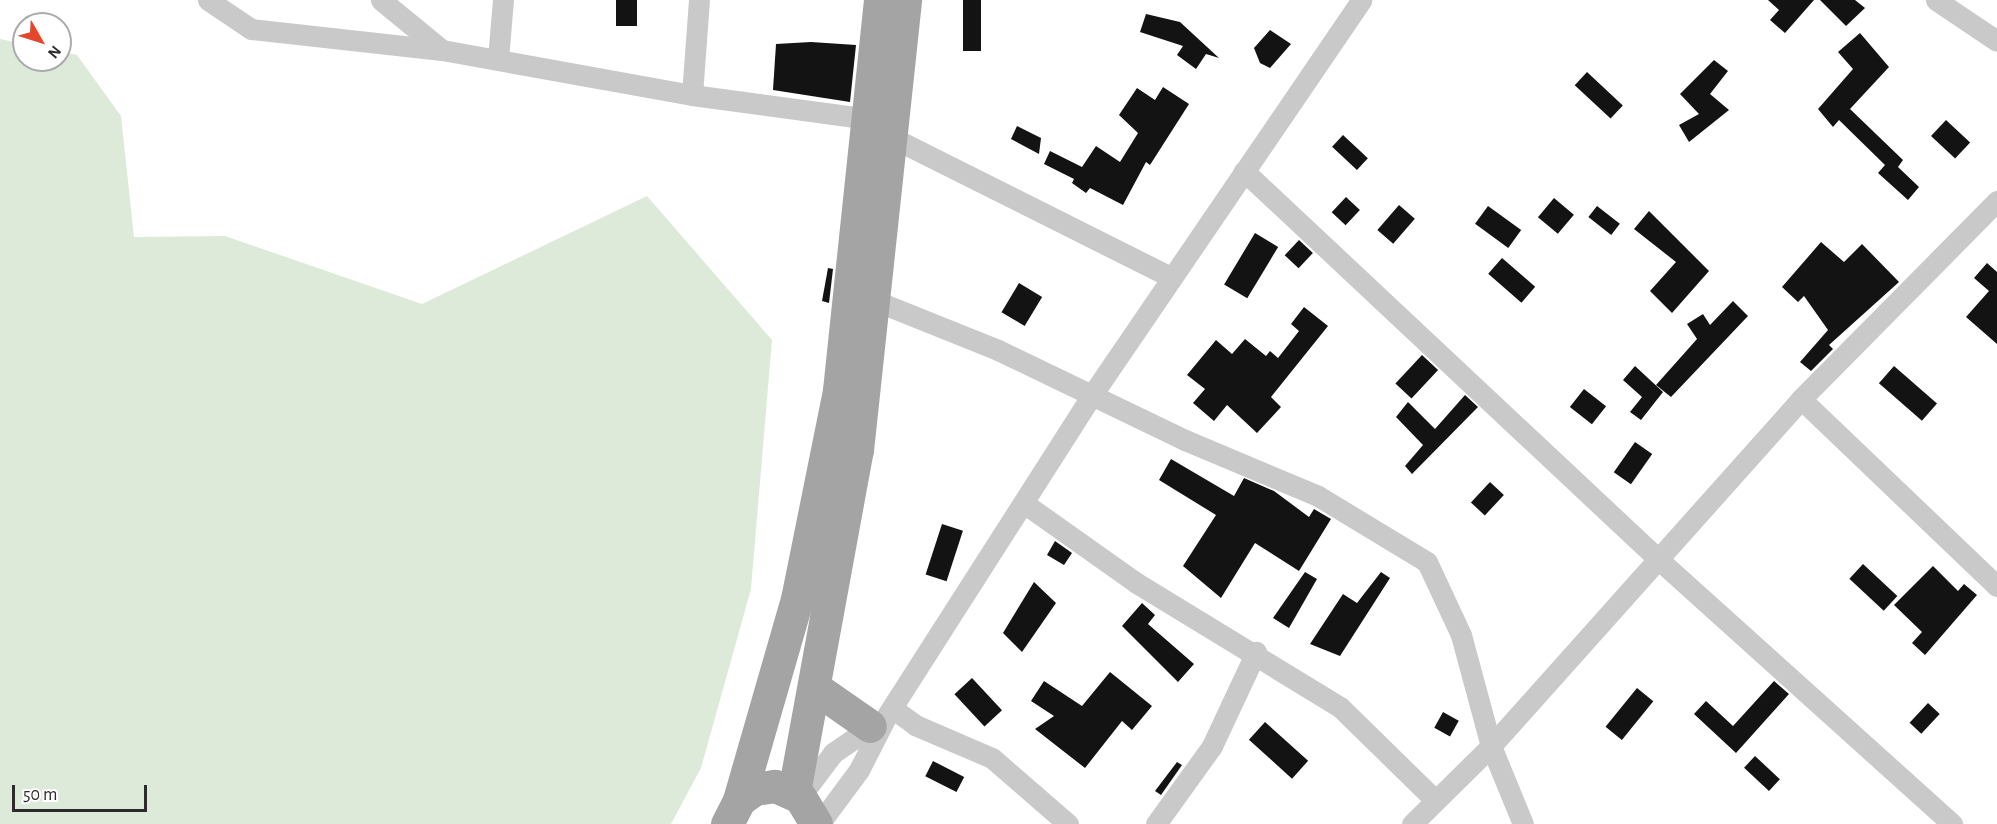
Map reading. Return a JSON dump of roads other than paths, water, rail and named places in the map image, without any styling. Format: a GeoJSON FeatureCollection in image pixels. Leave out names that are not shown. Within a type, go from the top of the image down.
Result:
{"type":"FeatureCollection","features":[{"type":"Feature","properties":{"kind":"main road"},"geometry":{"type":"LineString","coordinates":[[807,809],[814,687],[857,450],[876,301],[880,0]]}},
{"type":"Feature","properties":{"kind":"main road"},"geometry":{"type":"LineString","coordinates":[[733,812],[797,599],[824,472],[880,128],[905,0]]}},
{"type":"Feature","properties":{"kind":"main road"},"geometry":{"type":"LineString","coordinates":[[814,687],[883,717]]}},
{"type":"Feature","properties":{"kind":"main road"},"geometry":{"type":"LineString","coordinates":[[733,812],[755,789],[775,786],[807,809]]}},
{"type":"Feature","properties":{"kind":"street"},"geometry":{"type":"LineString","coordinates":[[208,0],[251,29],[442,50],[880,128],[1171,277]]}},
{"type":"Feature","properties":{"kind":"street"},"geometry":{"type":"LineString","coordinates":[[381,0],[442,50]]}},
{"type":"Feature","properties":{"kind":"street"},"geometry":{"type":"LineString","coordinates":[[498,59],[503,0]]}},
{"type":"Feature","properties":{"kind":"street"},"geometry":{"type":"LineString","coordinates":[[692,95],[699,0]]}},
{"type":"Feature","properties":{"kind":"street"},"geometry":{"type":"LineString","coordinates":[[807,809],[859,770],[883,717],[1026,504],[1092,395],[1361,0]]}},
{"type":"Feature","properties":{"kind":"street"},"geometry":{"type":"LineString","coordinates":[[1936,0],[1997,41]]}},
{"type":"Feature","properties":{"kind":"street"},"geometry":{"type":"LineString","coordinates":[[1244,171],[1658,558],[1952,824]]}},
{"type":"Feature","properties":{"kind":"street"},"geometry":{"type":"LineString","coordinates":[[1412,824],[1491,746],[1801,399],[1997,201]]}},
{"type":"Feature","properties":{"kind":"street"},"geometry":{"type":"LineString","coordinates":[[876,301],[998,350],[1092,395],[1318,496],[1426,562],[1461,635],[1491,746],[1523,824]]}},
{"type":"Feature","properties":{"kind":"street"},"geometry":{"type":"LineString","coordinates":[[1801,399],[1997,586]]}},
{"type":"Feature","properties":{"kind":"street"},"geometry":{"type":"LineString","coordinates":[[1026,504],[1136,582],[1256,652],[1340,707],[1435,800]]}},
{"type":"Feature","properties":{"kind":"street"},"geometry":{"type":"LineString","coordinates":[[1156,824],[1212,746],[1256,652]]}},
{"type":"Feature","properties":{"kind":"street"},"geometry":{"type":"LineString","coordinates":[[807,809],[833,753],[883,717],[915,725],[992,758],[1068,824]]}}]}
